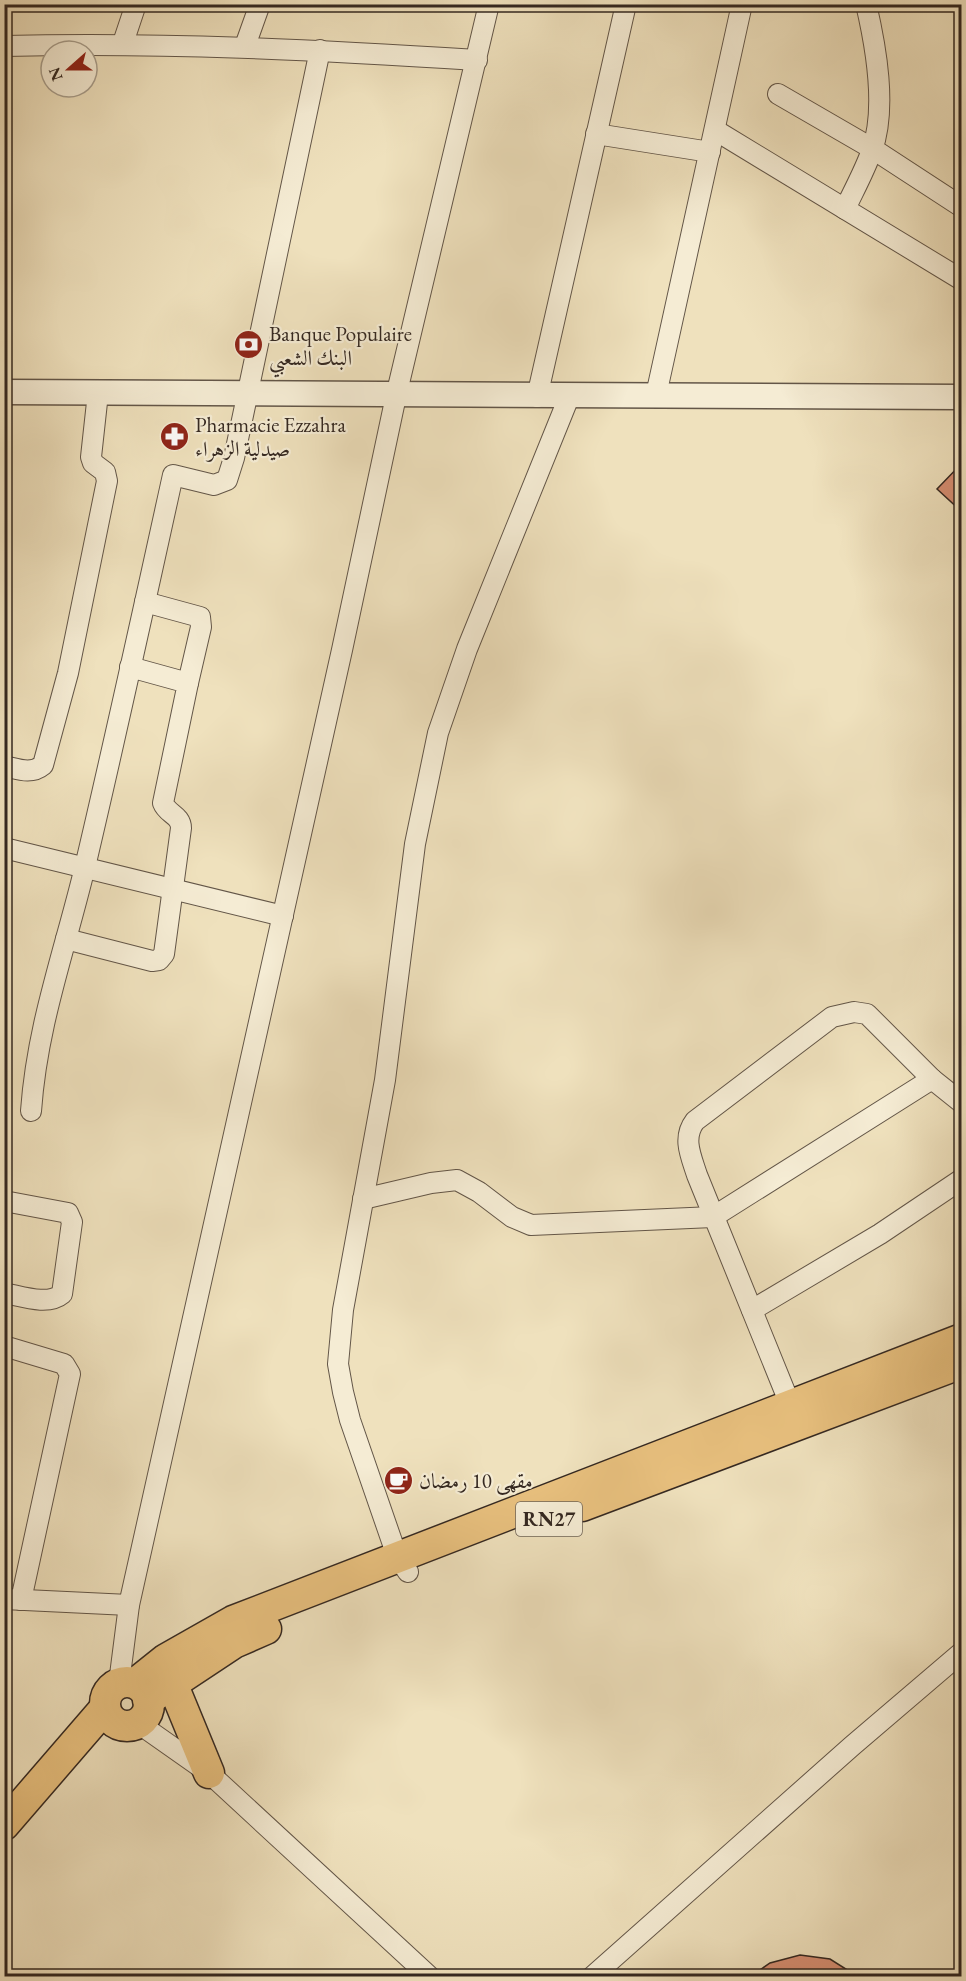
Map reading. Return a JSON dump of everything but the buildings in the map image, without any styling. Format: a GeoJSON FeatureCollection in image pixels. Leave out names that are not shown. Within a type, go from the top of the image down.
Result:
{"type":"FeatureCollection","features":[{"type":"Feature","properties":{"kind":"main road","name":"RN27"},"geometry":{"type":"LineString","coordinates":[[4,1825],[55,1765],[134,1701],[234,1643],[403,1564],[794,1414],[962,1339]]}},
{"type":"Feature","properties":{"kind":"main road","name":"RN27"},"geometry":{"type":"LineString","coordinates":[[794,1414],[962,1363]]}},
{"type":"Feature","properties":{"kind":"main road"},"geometry":{"type":"LineString","coordinates":[[134,1701],[209,1773]]}},
{"type":"Feature","properties":{"kind":"street"},"geometry":{"type":"LineString","coordinates":[[123,43],[135,4]]}},
{"type":"Feature","properties":{"kind":"street"},"geometry":{"type":"LineString","coordinates":[[245,46],[260,4]]}},
{"type":"Feature","properties":{"kind":"street"},"geometry":{"type":"LineString","coordinates":[[429,1977],[134,1701],[129,1605],[396,396],[489,4]]}},
{"type":"Feature","properties":{"kind":"street"},"geometry":{"type":"LineString","coordinates":[[537,397],[626,4]]}},
{"type":"Feature","properties":{"kind":"street"},"geometry":{"type":"LineString","coordinates":[[656,395],[742,4]]}},
{"type":"Feature","properties":{"kind":"street"},"geometry":{"type":"LineString","coordinates":[[845,209],[873,148],[879,82],[866,4]]}},
{"type":"Feature","properties":{"kind":"street"},"geometry":{"type":"LineString","coordinates":[[4,45],[123,43],[245,46],[477,60]]}},
{"type":"Feature","properties":{"kind":"street"},"geometry":{"type":"LineString","coordinates":[[31,1111],[37,1050],[85,867],[173,475],[214,485],[227,480],[320,50]]}},
{"type":"Feature","properties":{"kind":"street"},"geometry":{"type":"LineString","coordinates":[[778,94],[873,148],[962,207]]}},
{"type":"Feature","properties":{"kind":"street"},"geometry":{"type":"LineString","coordinates":[[715,130],[962,279]]}},
{"type":"Feature","properties":{"kind":"street"},"geometry":{"type":"LineString","coordinates":[[596,134],[710,152]]}},
{"type":"Feature","properties":{"kind":"street"},"geometry":{"type":"LineString","coordinates":[[4,392],[537,397],[656,395],[962,397]]}},
{"type":"Feature","properties":{"kind":"street"},"geometry":{"type":"LineString","coordinates":[[4,766],[26,771],[38,770],[43,765],[65,684],[107,481],[105,472],[93,463],[91,457],[98,393]]}},
{"type":"Feature","properties":{"kind":"street"},"geometry":{"type":"LineString","coordinates":[[403,1564],[350,1420],[338,1364],[343,1310],[385,1080],[415,844],[438,733],[467,649],[569,396]]}},
{"type":"Feature","properties":{"kind":"street"},"geometry":{"type":"LineString","coordinates":[[66,939],[152,961],[159,960],[164,954],[171,888],[182,828],[178,818],[168,811],[163,803],[201,627],[200,617],[145,602]]}},
{"type":"Feature","properties":{"kind":"street"},"geometry":{"type":"LineString","coordinates":[[130,667],[188,683]]}},
{"type":"Feature","properties":{"kind":"street"},"geometry":{"type":"LineString","coordinates":[[4,848],[283,916]]}},
{"type":"Feature","properties":{"kind":"street"},"geometry":{"type":"LineString","coordinates":[[794,1414],[713,1217],[689,1146],[689,1129],[695,1121],[832,1017],[854,1012],[867,1014],[932,1079],[962,1103]]}},
{"type":"Feature","properties":{"kind":"street"},"geometry":{"type":"LineString","coordinates":[[363,1199],[430,1183],[457,1180],[479,1192],[512,1217],[531,1225],[713,1217],[932,1079]]}},
{"type":"Feature","properties":{"kind":"street"},"geometry":{"type":"LineString","coordinates":[[752,1310],[880,1234],[962,1179]]}},
{"type":"Feature","properties":{"kind":"street"},"geometry":{"type":"LineString","coordinates":[[4,1201],[68,1213],[72,1222],[62,1294],[56,1299],[46,1300],[4,1293]]}},
{"type":"Feature","properties":{"kind":"street"},"geometry":{"type":"LineString","coordinates":[[4,1346],[64,1364],[70,1374],[13,1599],[129,1605]]}},
{"type":"Feature","properties":{"kind":"street"},"geometry":{"type":"LineString","coordinates":[[593,1977],[852,1746],[962,1652]]}},
{"type":"Feature","properties":{"kind":"place","name":"Banque Populaire البنك الشعبي"},"geometry":{"type":"Point","coordinates":[248,345]}},
{"type":"Feature","properties":{"kind":"place","name":"Pharmacie Ezzahra صيدلية الزهراء"},"geometry":{"type":"Point","coordinates":[174,436]}},
{"type":"Feature","properties":{"kind":"place","name":"مقهى 10 رمضان"},"geometry":{"type":"Point","coordinates":[398,1480]}}]}
